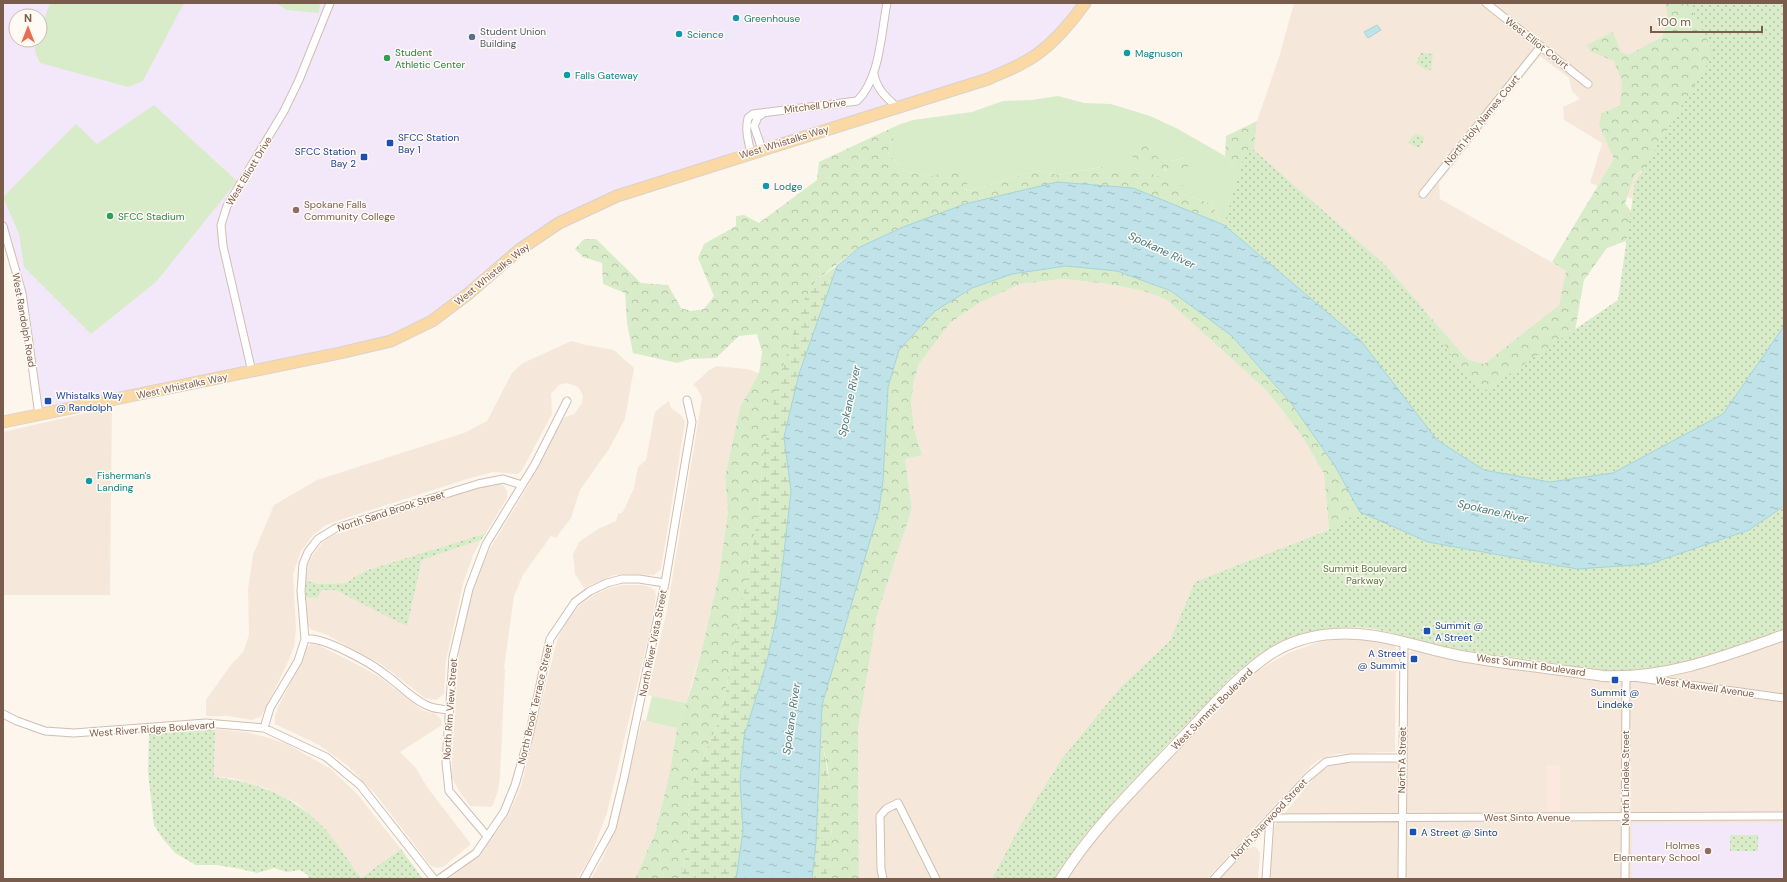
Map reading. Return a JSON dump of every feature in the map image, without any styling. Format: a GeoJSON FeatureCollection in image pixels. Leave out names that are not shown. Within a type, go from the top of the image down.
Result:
{"type":"FeatureCollection","features":[{"type":"Feature","properties":{"kind":"main road","name":"West Whistalks Way"},"geometry":{"type":"LineString","coordinates":[[3,422],[252,372],[391,341],[432,321],[468,294],[519,250],[559,223],[617,196],[988,79],[1028,60],[1052,41],[1072,20],[1085,3]]}},
{"type":"Feature","properties":{"kind":"street","name":"West Elliott Drive"},"geometry":{"type":"LineString","coordinates":[[252,372],[223,246],[221,226],[227,206],[268,139],[296,86],[330,3]]}},
{"type":"Feature","properties":{"kind":"street","name":"Mitchell Drive"},"geometry":{"type":"LineString","coordinates":[[764,112],[857,101],[864,94],[874,74],[887,3]]}},
{"type":"Feature","properties":{"kind":"street","name":"West Elliot Court"},"geometry":{"type":"LineString","coordinates":[[1486,3],[1588,84]]}},
{"type":"Feature","properties":{"kind":"street","name":"North Holy Names Court"},"geometry":{"type":"LineString","coordinates":[[1423,194],[1541,46]]}},
{"type":"Feature","properties":{"kind":"street"},"geometry":{"type":"LineString","coordinates":[[874,74],[876,84],[881,93],[897,107]]}},
{"type":"Feature","properties":{"kind":"street"},"geometry":{"type":"LineString","coordinates":[[757,151],[747,136],[748,118],[753,114],[764,112]]}},
{"type":"Feature","properties":{"kind":"street"},"geometry":{"type":"LineString","coordinates":[[757,151],[754,126],[758,118],[764,112]]}},
{"type":"Feature","properties":{"kind":"street","name":"West Randolph Road"},"geometry":{"type":"LineString","coordinates":[[3,226],[22,293],[39,415]]}},
{"type":"Feature","properties":{"kind":"street","name":"North River Vista Street"},"geometry":{"type":"LineString","coordinates":[[584,879],[592,867],[612,828],[640,710],[666,583],[692,422],[687,400]]}},
{"type":"Feature","properties":{"kind":"street","name":"North Rim View Street"},"geometry":{"type":"LineString","coordinates":[[487,836],[449,791],[446,763],[453,658],[469,589],[486,544],[535,464],[567,401]]}},
{"type":"Feature","properties":{"kind":"street","name":"North Sand Brook Street"},"geometry":{"type":"LineString","coordinates":[[264,728],[270,708],[298,661],[305,639],[301,592],[302,571],[308,552],[318,539],[336,528],[478,484],[503,479],[522,486]]}},
{"type":"Feature","properties":{"kind":"street","name":"North Brook Terrace Street"},"geometry":{"type":"LineString","coordinates":[[439,879],[476,853],[504,812],[515,785],[529,736],[550,639],[575,602],[590,591],[607,583],[622,579],[639,579],[666,583]]}},
{"type":"Feature","properties":{"kind":"street","name":"West Summit Boulevard"},"geometry":{"type":"LineString","coordinates":[[1061,879],[1088,841],[1116,807],[1239,679],[1273,652],[1309,638],[1332,634],[1357,633],[1404,641],[1462,656],[1603,676],[1626,676],[1656,674],[1689,667],[1784,635]]}},
{"type":"Feature","properties":{"kind":"street"},"geometry":{"type":"LineString","coordinates":[[305,639],[310,638],[322,640],[385,674],[410,694],[430,707],[449,710]]}},
{"type":"Feature","properties":{"kind":"street","name":"North A Street"},"geometry":{"type":"LineString","coordinates":[[1402,879],[1404,641]]}},
{"type":"Feature","properties":{"kind":"street","name":"West Maxwell Avenue"},"geometry":{"type":"LineString","coordinates":[[1626,676],[1784,698]]}},
{"type":"Feature","properties":{"kind":"street","name":"North Lindeke Street"},"geometry":{"type":"LineString","coordinates":[[1625,879],[1624,817],[1626,676]]}},
{"type":"Feature","properties":{"kind":"street","name":"West River Ridge Boulevard"},"geometry":{"type":"LineString","coordinates":[[3,714],[17,721],[45,731],[74,733],[206,723],[264,728],[326,757],[360,785],[434,879]]}},
{"type":"Feature","properties":{"kind":"street","name":"North Sherwood Street"},"geometry":{"type":"LineString","coordinates":[[1214,879],[1308,777],[1326,762],[1351,758],[1402,758]]}},
{"type":"Feature","properties":{"kind":"street"},"geometry":{"type":"LineString","coordinates":[[883,879],[881,869],[880,816],[886,809],[898,803],[936,879]]}},
{"type":"Feature","properties":{"kind":"street","name":"West Sinto Avenue"},"geometry":{"type":"LineString","coordinates":[[1270,818],[1784,816]]}},
{"type":"Feature","properties":{"kind":"street"},"geometry":{"type":"LineString","coordinates":[[1266,879],[1270,818]]}},
{"type":"Feature","properties":{"kind":"shaded area","name":"Spokane Falls Community College"},"geometry":{"type":"Polygon","coordinates":[[[3,3],[1085,3],[1028,60],[683,174],[559,223],[468,294],[391,341],[39,415],[22,293],[3,226],[3,3]]]}},
{"type":"Feature","properties":{"kind":"shaded area"},"geometry":{"type":"Polygon","coordinates":[[[1294,3],[1688,3],[1633,199],[1590,183],[1602,143],[1564,120],[1563,107],[1580,99],[1572,91],[1569,78],[1540,56],[1439,183],[1440,199],[1567,271],[1559,305],[1484,364],[1467,359],[1384,264],[1254,150],[1257,121],[1280,54],[1294,3]]]}},
{"type":"Feature","properties":{"kind":"shaded area"},"geometry":{"type":"Polygon","coordinates":[[[1063,279],[1109,284],[1144,291],[1167,300],[1267,391],[1302,436],[1324,474],[1329,530],[1195,582],[1170,641],[1121,687],[1022,823],[992,879],[859,879],[858,730],[877,615],[912,509],[905,459],[922,455],[914,428],[911,402],[914,381],[919,364],[950,323],[979,303],[1020,284],[1063,279]]]}},
{"type":"Feature","properties":{"kind":"shaded area"},"geometry":{"type":"Polygon","coordinates":[[[571,341],[614,350],[634,368],[625,419],[609,449],[580,490],[571,518],[556,538],[551,536],[523,575],[514,596],[504,668],[500,777],[498,791],[493,805],[491,807],[470,806],[459,791],[451,776],[459,651],[472,594],[479,570],[486,555],[526,489],[562,420],[565,417],[574,414],[582,403],[583,395],[578,387],[573,385],[566,383],[559,385],[551,394],[552,414],[521,472],[517,474],[493,472],[467,479],[334,522],[326,525],[313,535],[301,551],[293,574],[296,629],[294,647],[261,717],[252,720],[228,716],[206,716],[206,700],[230,666],[243,652],[249,635],[248,589],[253,555],[274,505],[317,480],[464,433],[487,421],[512,373],[523,363],[571,341]]]}},
{"type":"Feature","properties":{"kind":"shaded area"},"geometry":{"type":"Polygon","coordinates":[[[717,366],[747,369],[759,373],[740,407],[725,477],[728,512],[719,574],[702,649],[686,703],[647,695],[667,610],[702,398],[697,388],[693,385],[709,370],[717,366]]]}},
{"type":"Feature","properties":{"kind":"shaded area"},"geometry":{"type":"Polygon","coordinates":[[[669,401],[671,408],[682,416],[685,422],[661,569],[654,575],[614,575],[584,588],[575,574],[573,555],[579,542],[598,529],[616,521],[618,514],[623,512],[634,488],[638,467],[646,460],[655,412],[669,401]]]}},
{"type":"Feature","properties":{"kind":"shaded area"},"geometry":{"type":"Polygon","coordinates":[[[112,407],[110,595],[3,595],[3,432],[112,407]]]}},
{"type":"Feature","properties":{"kind":"shaded area"},"geometry":{"type":"Polygon","coordinates":[[[500,483],[507,491],[507,498],[486,533],[365,571],[345,583],[317,584],[305,580],[308,565],[312,556],[323,542],[334,535],[484,486],[500,483]]]}},
{"type":"Feature","properties":{"kind":"shaded area"},"geometry":{"type":"Polygon","coordinates":[[[481,540],[473,555],[463,584],[446,661],[444,694],[436,700],[425,698],[381,664],[325,634],[312,630],[308,626],[306,597],[317,598],[323,590],[335,590],[407,625],[422,560],[481,540]]]}},
{"type":"Feature","properties":{"kind":"shaded area"},"geometry":{"type":"Polygon","coordinates":[[[622,585],[642,585],[650,587],[655,591],[656,596],[651,626],[607,813],[590,858],[577,879],[448,879],[479,852],[500,827],[511,809],[521,786],[556,644],[564,624],[579,606],[594,595],[607,589],[622,585]]]}},
{"type":"Feature","properties":{"kind":"shaded area"},"geometry":{"type":"Polygon","coordinates":[[[1336,639],[1364,639],[1391,643],[1396,648],[1395,752],[1337,754],[1320,759],[1312,765],[1207,879],[1068,879],[1084,853],[1106,824],[1235,689],[1252,674],[1288,653],[1316,643],[1336,639]]]}},
{"type":"Feature","properties":{"kind":"shaded area"},"geometry":{"type":"Polygon","coordinates":[[[1784,640],[1784,823],[1632,823],[1632,879],[1267,879],[1270,831],[1316,775],[1327,767],[1342,763],[1407,762],[1407,657],[1410,651],[1418,651],[1461,660],[1662,676],[1692,671],[1784,640]],[[1546,765],[1546,811],[1560,811],[1560,766],[1546,765]]]}},
{"type":"Feature","properties":{"kind":"shaded area"},"geometry":{"type":"Polygon","coordinates":[[[311,644],[318,645],[362,667],[381,678],[422,710],[436,714],[441,719],[442,725],[400,752],[416,768],[427,787],[471,844],[443,867],[436,868],[430,865],[376,795],[348,766],[319,745],[275,724],[275,716],[278,707],[301,663],[305,649],[311,644]]]}},
{"type":"Feature","properties":{"kind":"shaded area"},"geometry":{"type":"Polygon","coordinates":[[[642,720],[677,728],[670,771],[655,833],[635,879],[591,879],[605,853],[614,831],[642,720]]]}},
{"type":"Feature","properties":{"kind":"shaded area"},"geometry":{"type":"Polygon","coordinates":[[[215,729],[246,732],[266,737],[289,745],[331,769],[358,795],[401,849],[361,878],[325,829],[298,804],[266,788],[232,778],[214,777],[215,729]]]}},
{"type":"Feature","properties":{"kind":"shaded area"},"geometry":{"type":"Polygon","coordinates":[[[1546,765],[1560,765],[1560,811],[1546,811],[1546,765]]]}},
{"type":"Feature","properties":{"kind":"shaded area","name":"Holmes Elementary School"},"geometry":{"type":"Polygon","coordinates":[[[1632,823],[1784,823],[1784,879],[1632,879],[1632,823]]]}},
{"type":"Feature","properties":{"kind":"shaded area"},"geometry":{"type":"Polygon","coordinates":[[[1256,847],[1260,853],[1258,879],[1220,879],[1248,849],[1256,847]]]}},
{"type":"Feature","properties":{"kind":"green space"},"geometry":{"type":"Polygon","coordinates":[[[50,3],[184,3],[143,81],[128,87],[40,63],[35,52],[35,48],[48,48],[48,8],[50,3]]]}},
{"type":"Feature","properties":{"kind":"green space"},"geometry":{"type":"Polygon","coordinates":[[[276,3],[320,3],[319,13],[287,10],[276,3]]]}},
{"type":"Feature","properties":{"kind":"green space"},"geometry":{"type":"Polygon","coordinates":[[[1664,3],[1784,3],[1784,326],[1550,482],[1240,191],[1238,171],[1225,156],[1226,136],[1257,121],[1254,151],[1384,264],[1467,359],[1484,364],[1559,305],[1566,271],[1552,262],[1614,159],[1599,125],[1601,114],[1620,105],[1622,83],[1614,61],[1590,51],[1587,45],[1613,32],[1621,52],[1628,55],[1662,37],[1667,20],[1666,7],[1664,3]],[[1669,155],[1635,174],[1625,203],[1638,222],[1638,234],[1626,241],[1607,248],[1584,280],[1571,353],[1627,385],[1669,155]]]}},
{"type":"Feature","properties":{"kind":"green space"},"geometry":{"type":"Polygon","coordinates":[[[1688,3],[1784,3],[1784,326],[1723,414],[1613,473],[1550,482],[1484,470],[1437,440],[1361,341],[1224,225],[1245,153],[1254,150],[1384,264],[1421,306],[1460,370],[1483,392],[1618,300],[1635,182],[1714,53],[1688,3]]]}},
{"type":"Feature","properties":{"kind":"green space"},"geometry":{"type":"Polygon","coordinates":[[[1421,53],[1433,54],[1431,70],[1424,69],[1416,63],[1421,53]]]}},
{"type":"Feature","properties":{"kind":"green space"},"geometry":{"type":"Polygon","coordinates":[[[1058,96],[1084,103],[1111,104],[1150,116],[1178,129],[1225,156],[1238,171],[1240,191],[1251,247],[1224,225],[1211,204],[1195,198],[1187,187],[1101,167],[1058,175],[1041,171],[1031,172],[970,191],[934,176],[907,172],[888,154],[898,125],[913,120],[972,112],[1003,101],[1032,100],[1058,96]],[[1144,145],[1165,171],[1186,157],[1167,161],[1159,158],[1144,145]]]}},
{"type":"Feature","properties":{"kind":"green space","name":"SFCC Stadium"},"geometry":{"type":"Polygon","coordinates":[[[154,105],[237,181],[156,282],[91,334],[24,267],[19,234],[3,197],[76,124],[97,144],[154,105]]]}},
{"type":"Feature","properties":{"kind":"green space"},"geometry":{"type":"Polygon","coordinates":[[[898,125],[888,154],[907,172],[934,176],[954,167],[963,173],[968,180],[966,190],[970,191],[1031,172],[1041,171],[1058,175],[1101,167],[1149,173],[1187,187],[1195,198],[1211,204],[1224,225],[1133,188],[1057,182],[965,204],[903,227],[860,247],[816,280],[763,453],[759,510],[721,716],[694,779],[688,807],[689,844],[680,879],[635,879],[655,833],[670,771],[677,728],[692,686],[702,649],[719,574],[728,512],[725,477],[740,407],[759,373],[762,352],[757,334],[739,336],[716,358],[690,359],[677,363],[633,353],[627,323],[625,293],[603,284],[602,263],[583,257],[575,249],[584,239],[596,239],[641,283],[668,285],[681,308],[691,311],[704,309],[714,296],[698,258],[704,244],[736,226],[736,216],[744,215],[759,223],[817,180],[819,162],[898,125]]]}},
{"type":"Feature","properties":{"kind":"green space"},"geometry":{"type":"Polygon","coordinates":[[[1416,134],[1425,137],[1420,148],[1408,143],[1416,134]]]}},
{"type":"Feature","properties":{"kind":"green space"},"geometry":{"type":"Polygon","coordinates":[[[1135,144],[1145,145],[1155,155],[1163,160],[1173,161],[1187,157],[1191,161],[1189,166],[1182,169],[1168,170],[1154,167],[1133,158],[1130,151],[1135,144]]]}},
{"type":"Feature","properties":{"kind":"green space"},"geometry":{"type":"Polygon","coordinates":[[[837,266],[799,374],[784,437],[791,491],[777,615],[767,661],[744,737],[740,781],[743,831],[736,879],[680,879],[689,844],[688,807],[694,779],[721,716],[759,510],[763,453],[778,381],[805,298],[816,280],[837,266]]]}},
{"type":"Feature","properties":{"kind":"green space"},"geometry":{"type":"Polygon","coordinates":[[[1066,266],[1117,271],[1171,291],[1232,336],[1291,403],[1335,466],[1360,512],[1402,531],[1397,550],[1291,619],[1007,874],[999,866],[1022,823],[1062,759],[1121,687],[1170,641],[1195,582],[1329,530],[1324,474],[1302,436],[1267,391],[1167,300],[1144,291],[1109,284],[1063,279],[1020,284],[979,303],[950,323],[919,364],[914,381],[911,402],[914,428],[922,455],[905,459],[912,509],[877,615],[858,730],[859,879],[826,879],[832,831],[828,769],[820,733],[822,705],[879,510],[883,481],[888,387],[899,350],[935,311],[972,288],[1012,274],[1066,266]]]}},
{"type":"Feature","properties":{"kind":"green space","name":"Summit Boulevard Parkway"},"geometry":{"type":"Polygon","coordinates":[[[1784,506],[1784,631],[1685,664],[1645,671],[1624,672],[1594,670],[1462,650],[1374,629],[1354,627],[1334,628],[1297,637],[1262,654],[1230,678],[1115,800],[1080,843],[1056,879],[992,879],[1022,823],[1062,759],[1121,687],[1170,641],[1195,582],[1329,530],[1360,512],[1428,542],[1577,569],[1649,564],[1749,530],[1784,506]]]}},
{"type":"Feature","properties":{"kind":"green space"},"geometry":{"type":"Polygon","coordinates":[[[486,533],[481,540],[422,560],[407,626],[335,590],[323,590],[317,598],[306,597],[305,580],[317,584],[345,583],[365,571],[486,533]]]}},
{"type":"Feature","properties":{"kind":"green space"},"geometry":{"type":"Polygon","coordinates":[[[652,696],[686,703],[677,728],[646,721],[652,696]]]}},
{"type":"Feature","properties":{"kind":"green space"},"geometry":{"type":"Polygon","coordinates":[[[215,729],[214,777],[245,782],[260,787],[274,792],[301,808],[325,829],[361,878],[401,849],[423,879],[308,879],[308,875],[300,870],[287,872],[274,868],[257,873],[217,865],[196,865],[175,853],[154,825],[148,772],[149,734],[215,729]]]}},
{"type":"Feature","properties":{"kind":"green space"},"geometry":{"type":"Polygon","coordinates":[[[820,733],[830,787],[832,824],[831,843],[826,879],[812,879],[816,842],[820,733]]]}},
{"type":"Feature","properties":{"kind":"green space"},"geometry":{"type":"Polygon","coordinates":[[[1730,835],[1758,835],[1758,851],[1730,851],[1730,835]]]}},
{"type":"Feature","properties":{"kind":"water"},"geometry":{"type":"Polygon","coordinates":[[[1377,25],[1381,30],[1368,38],[1364,32],[1377,25]]]}},
{"type":"Feature","properties":{"kind":"water","name":"Spokane River"},"geometry":{"type":"Polygon","coordinates":[[[1057,182],[1133,188],[1224,225],[1361,341],[1437,440],[1484,470],[1550,482],[1613,473],[1723,414],[1784,326],[1784,506],[1749,530],[1649,564],[1577,569],[1428,542],[1360,512],[1335,466],[1291,403],[1232,336],[1171,291],[1117,271],[1066,266],[1012,274],[972,288],[935,311],[899,350],[888,387],[883,481],[879,510],[822,705],[816,842],[812,879],[736,879],[743,831],[740,781],[744,737],[767,661],[777,615],[791,491],[784,437],[799,374],[837,266],[860,247],[903,227],[965,204],[1057,182]]]}},
{"type":"Feature","properties":{"kind":"place","name":"Greenhouse"},"geometry":{"type":"Point","coordinates":[736,18]}},
{"type":"Feature","properties":{"kind":"place","name":"Science"},"geometry":{"type":"Point","coordinates":[679,34]}},
{"type":"Feature","properties":{"kind":"place","name":"Student Union Building"},"geometry":{"type":"Point","coordinates":[472,37]}},
{"type":"Feature","properties":{"kind":"place","name":"Magnuson"},"geometry":{"type":"Point","coordinates":[1127,53]}},
{"type":"Feature","properties":{"kind":"place","name":"Student Athletic Center"},"geometry":{"type":"Point","coordinates":[387,58]}},
{"type":"Feature","properties":{"kind":"place","name":"Falls Gateway"},"geometry":{"type":"Point","coordinates":[567,75]}},
{"type":"Feature","properties":{"kind":"place","name":"SFCC Station Bay 1"},"geometry":{"type":"Point","coordinates":[390,143]}},
{"type":"Feature","properties":{"kind":"place","name":"SFCC Station Bay 2"},"geometry":{"type":"Point","coordinates":[364,157]}},
{"type":"Feature","properties":{"kind":"place","name":"Lodge"},"geometry":{"type":"Point","coordinates":[766,186]}},
{"type":"Feature","properties":{"kind":"place","name":"Spokane Falls Community College"},"geometry":{"type":"Point","coordinates":[296,210]}},
{"type":"Feature","properties":{"kind":"place","name":"SFCC Stadium"},"geometry":{"type":"Point","coordinates":[110,216]}},
{"type":"Feature","properties":{"kind":"place","name":"Whistalks Way @ Randolph"},"geometry":{"type":"Point","coordinates":[48,401]}},
{"type":"Feature","properties":{"kind":"place","name":"Fisherman's Landing"},"geometry":{"type":"Point","coordinates":[89,481]}},
{"type":"Feature","properties":{"kind":"place","name":"Summit @ A Street"},"geometry":{"type":"Point","coordinates":[1427,631]}},
{"type":"Feature","properties":{"kind":"place","name":"A Street @ Summit"},"geometry":{"type":"Point","coordinates":[1414,659]}},
{"type":"Feature","properties":{"kind":"place","name":"Summit @ Lindeke"},"geometry":{"type":"Point","coordinates":[1615,680]}},
{"type":"Feature","properties":{"kind":"place","name":"A Street @ Sinto"},"geometry":{"type":"Point","coordinates":[1413,832]}},
{"type":"Feature","properties":{"kind":"place","name":"Holmes Elementary School"},"geometry":{"type":"Point","coordinates":[1708,851]}}]}
